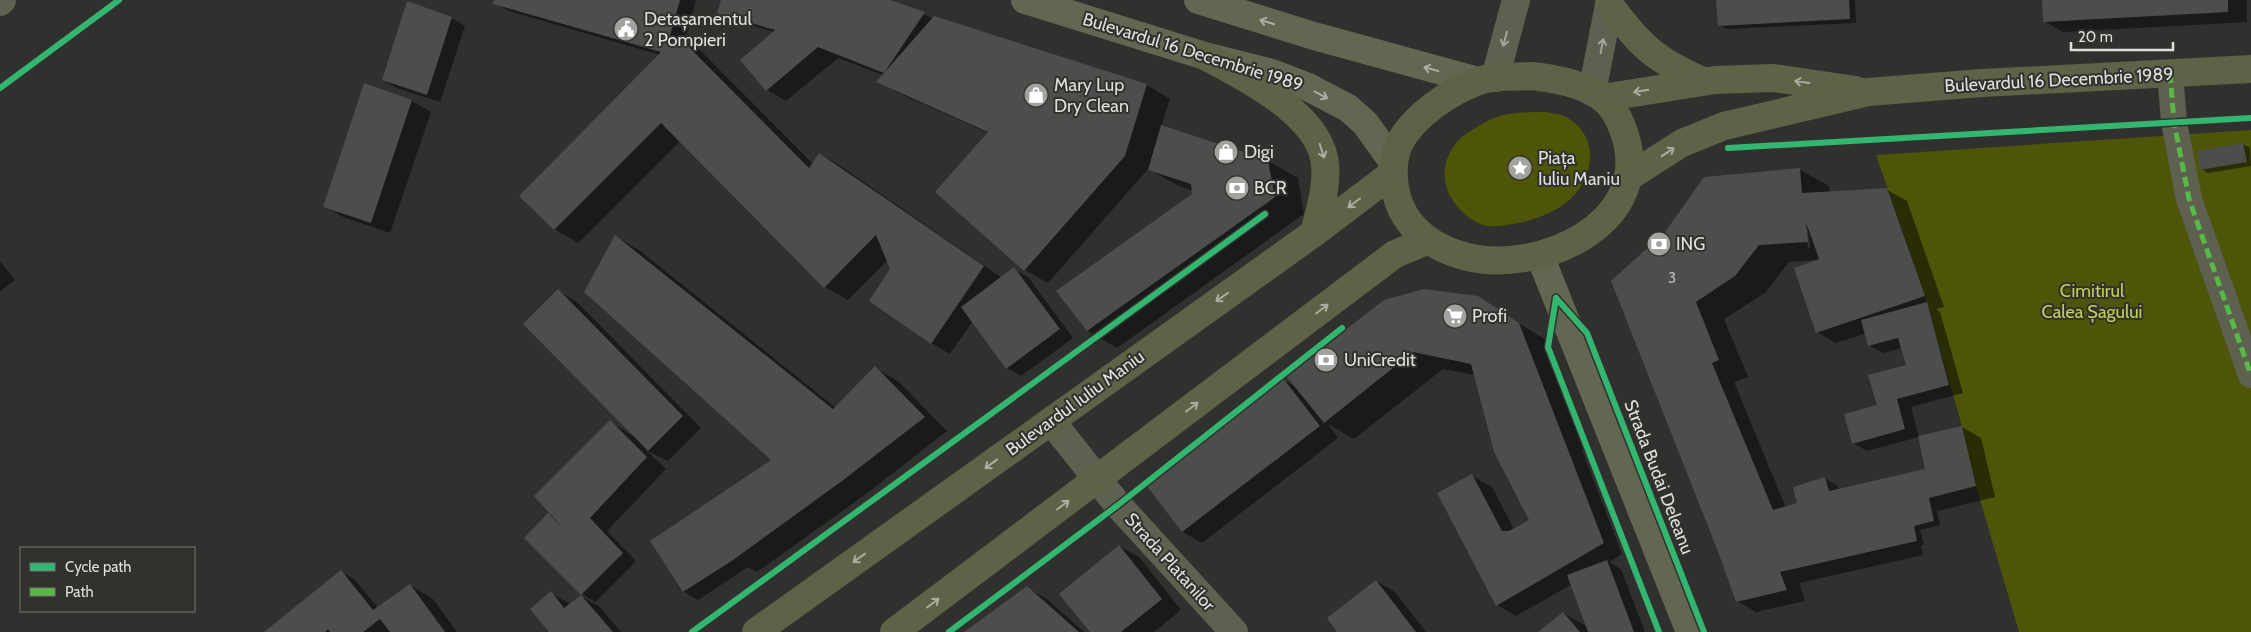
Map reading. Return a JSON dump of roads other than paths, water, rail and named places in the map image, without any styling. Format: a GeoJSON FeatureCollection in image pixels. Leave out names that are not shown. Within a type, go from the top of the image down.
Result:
{"type":"FeatureCollection","features":[{"type":"Feature","properties":{"kind":"main road","name":"Bulevardul 16 Decembrie 1989"},"geometry":{"type":"LineString","coordinates":[[1025,0],[1206,56],[1272,73],[1306,86],[1348,108],[1365,123],[1380,140],[1393,168]]}},
{"type":"Feature","properties":{"kind":"main road"},"geometry":{"type":"LineString","coordinates":[[1198,0],[1314,36],[1486,80],[1533,76],[1575,84],[1597,95],[1618,118],[1625,135],[1629,153],[1628,178],[1620,198],[1604,220],[1585,236],[1554,252],[1523,260],[1484,260],[1444,249],[1427,241],[1415,231],[1402,211],[1394,189],[1393,168],[1404,136],[1423,116],[1444,99],[1486,80]]}},
{"type":"Feature","properties":{"kind":"main road"},"geometry":{"type":"LineString","coordinates":[[1610,2],[1630,33],[1649,52],[1671,67],[1703,81]]}},
{"type":"Feature","properties":{"kind":"main road"},"geometry":{"type":"LineString","coordinates":[[1206,56],[1236,72],[1288,107],[1311,130],[1319,142],[1326,168],[1314,233]]}},
{"type":"Feature","properties":{"kind":"main road","name":"Bulevardul 16 Decembrie 1989"},"geometry":{"type":"LineString","coordinates":[[1628,178],[1682,143],[1724,126],[1868,92],[2251,69]]}},
{"type":"Feature","properties":{"kind":"main road","name":"Bulevardul 16 Decembrie 1989"},"geometry":{"type":"LineString","coordinates":[[1597,95],[1703,81],[1773,78],[1868,92]]}},
{"type":"Feature","properties":{"kind":"main road","name":"Bulevardul Iuliu Maniu"},"geometry":{"type":"LineString","coordinates":[[756,632],[1314,233],[1393,168]]}},
{"type":"Feature","properties":{"kind":"main road"},"geometry":{"type":"LineString","coordinates":[[894,632],[1395,254],[1427,241]]}},
{"type":"Feature","properties":{"kind":"main road","name":"Strada Budai Deleanu"},"geometry":{"type":"LineString","coordinates":[[1540,256],[1690,632]]}},
{"type":"Feature","properties":{"kind":"street"},"geometry":{"type":"LineString","coordinates":[[1486,80],[1516,0]]}},
{"type":"Feature","properties":{"kind":"street"},"geometry":{"type":"LineString","coordinates":[[1597,95],[1610,2]]}},
{"type":"Feature","properties":{"kind":"street"},"geometry":{"type":"LineString","coordinates":[[2170,73],[2174,122],[2189,198],[2251,375]]}},
{"type":"Feature","properties":{"kind":"street","name":"Strada Platanilor"},"geometry":{"type":"LineString","coordinates":[[1052,421],[1118,505],[1234,632]]}},
{"type":"Feature","properties":{"kind":"place","name":"Detașamentul 2 Pompieri"},"geometry":{"type":"Point","coordinates":[626,29]}},
{"type":"Feature","properties":{"kind":"place","name":"Mary Lup Dry Clean"},"geometry":{"type":"Point","coordinates":[1036,95]}},
{"type":"Feature","properties":{"kind":"place","name":"Digi"},"geometry":{"type":"Point","coordinates":[1226,152]}},
{"type":"Feature","properties":{"kind":"place","name":"Piața Iuliu Maniu"},"geometry":{"type":"Point","coordinates":[1520,168]}},
{"type":"Feature","properties":{"kind":"place","name":"BCR"},"geometry":{"type":"Point","coordinates":[1237,188]}},
{"type":"Feature","properties":{"kind":"place","name":"ING"},"geometry":{"type":"Point","coordinates":[1659,244]}},
{"type":"Feature","properties":{"kind":"place","name":"Profi"},"geometry":{"type":"Point","coordinates":[1455,316]}},
{"type":"Feature","properties":{"kind":"place","name":"UniCredit"},"geometry":{"type":"Point","coordinates":[1326,360]}},
{"type":"Feature","properties":{"kind":"park label","name":"Cimitirul Calea Șagului"},"geometry":{"type":"Point","coordinates":[2092,301]}}]}
